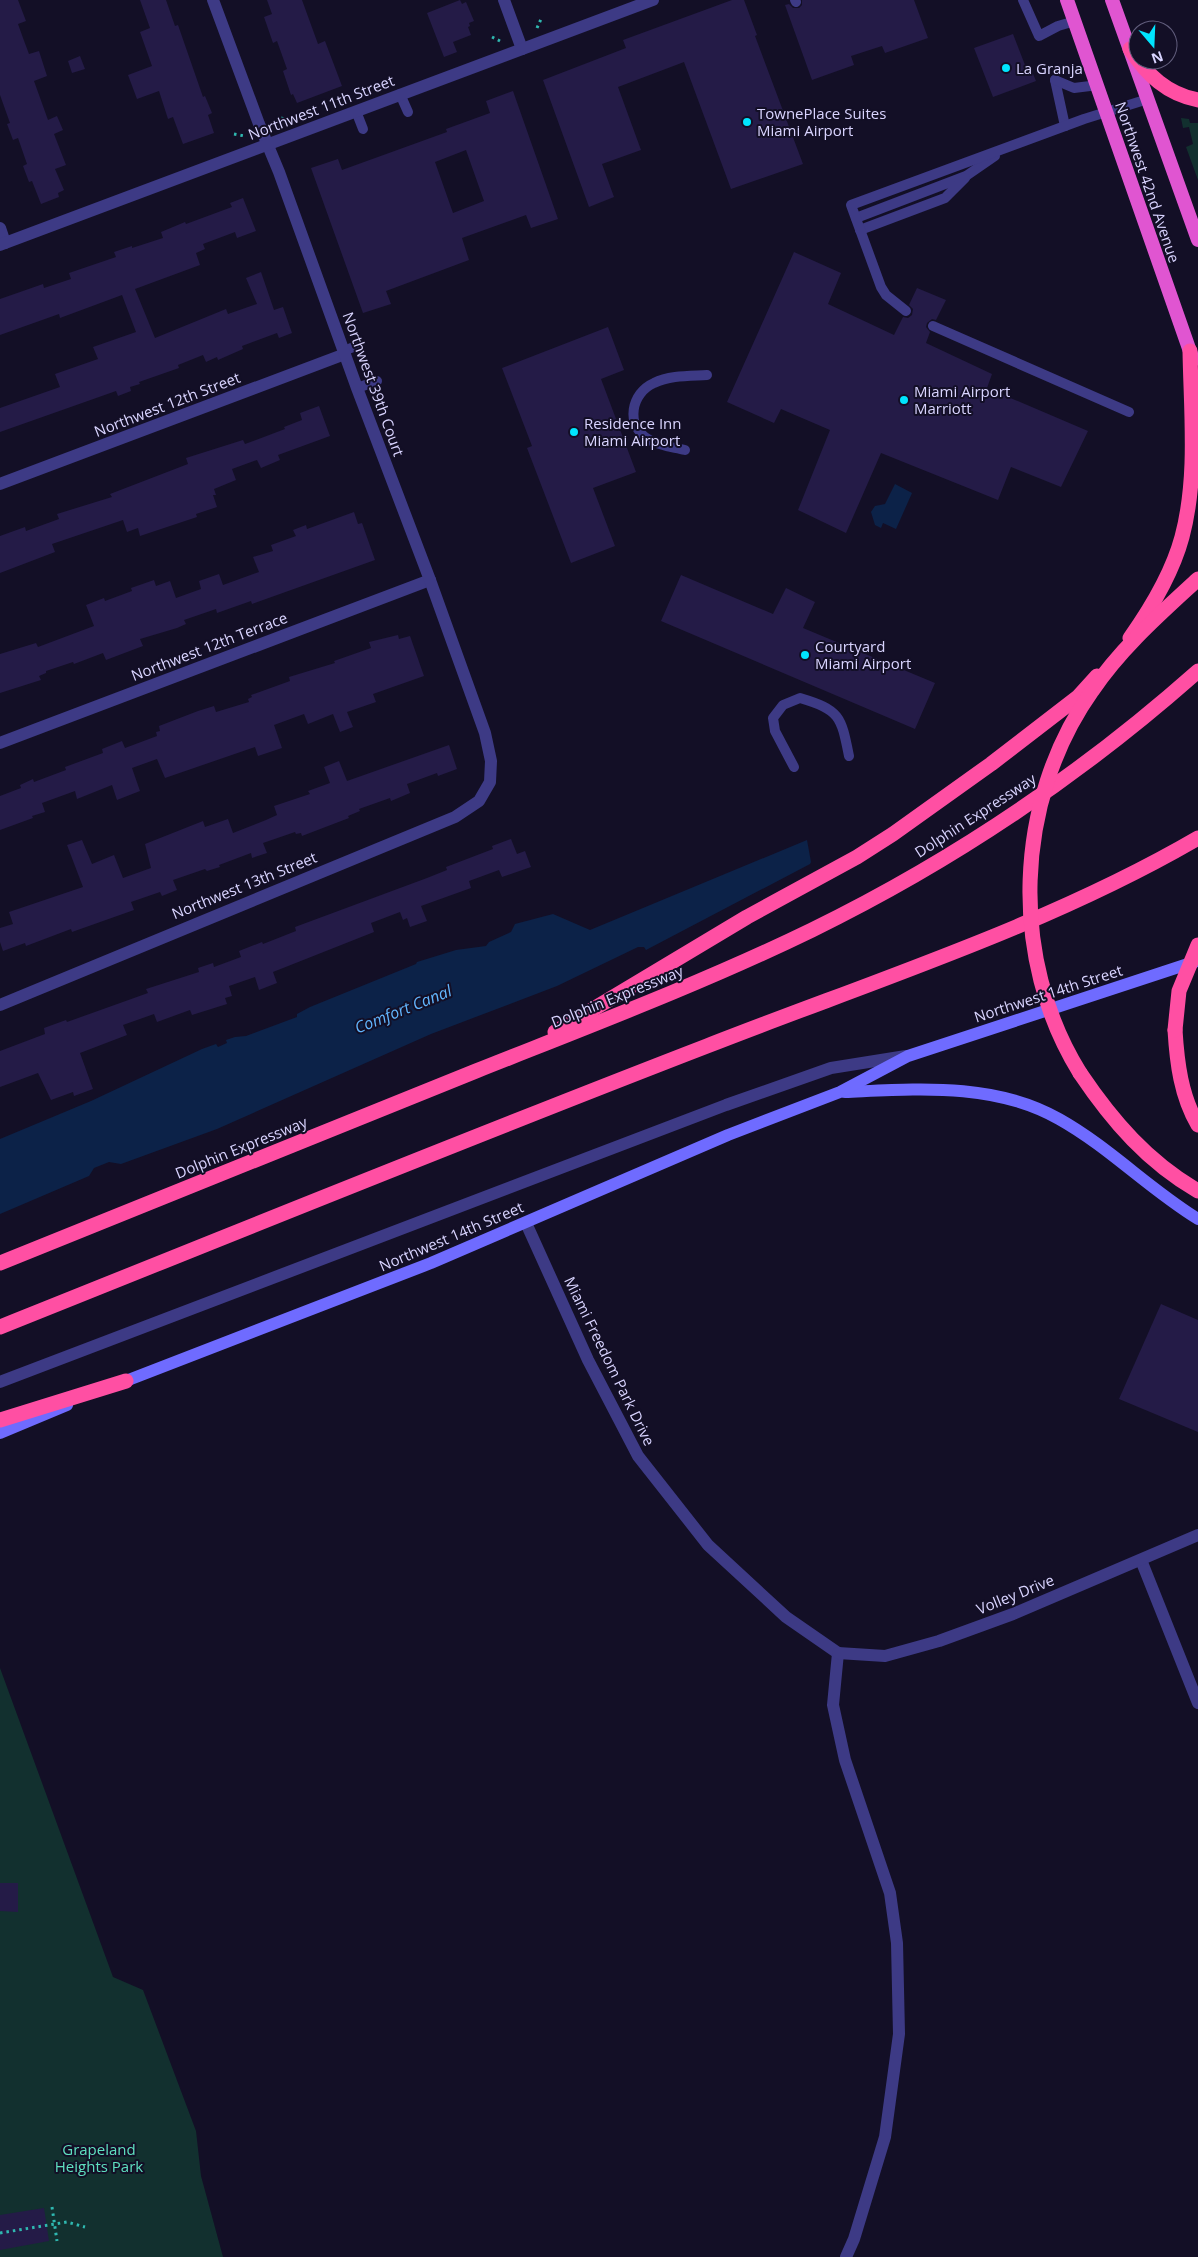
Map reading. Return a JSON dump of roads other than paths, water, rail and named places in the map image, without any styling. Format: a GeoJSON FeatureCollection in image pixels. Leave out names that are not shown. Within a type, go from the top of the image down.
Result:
{"type":"FeatureCollection","features":[{"type":"Feature","properties":{"kind":"highway","name":"Northwest 42nd Avenue"},"geometry":{"type":"LineString","coordinates":[[1067,0],[1198,375]]}},
{"type":"Feature","properties":{"kind":"highway","name":"Northwest 42nd Avenue"},"geometry":{"type":"LineString","coordinates":[[1112,0],[1128,44]]}},
{"type":"Feature","properties":{"kind":"highway","name":"Northwest 42nd Avenue"},"geometry":{"type":"LineString","coordinates":[[1138,70],[1198,240]]}},
{"type":"Feature","properties":{"kind":"highway"},"geometry":{"type":"LineString","coordinates":[[1144,70],[1159,83],[1183,96],[1198,100]]}},
{"type":"Feature","properties":{"kind":"highway"},"geometry":{"type":"LineString","coordinates":[[515,1056],[747,917],[857,857],[893,834],[958,790],[1078,696],[1130,637],[1147,614],[1168,575],[1182,538],[1192,467],[1190,351]]}},
{"type":"Feature","properties":{"kind":"highway"},"geometry":{"type":"LineString","coordinates":[[1198,579],[1119,655],[1091,691],[1062,744],[1041,802],[1030,876],[1034,947],[1042,983],[1053,1018],[1067,1050],[1080,1073],[1109,1114],[1140,1148],[1162,1168],[1198,1192]]}},
{"type":"Feature","properties":{"kind":"highway","name":"Dolphin Expressway"},"geometry":{"type":"LineString","coordinates":[[0,1263],[734,967],[816,928],[909,878],[965,845],[1072,772],[1119,737],[1198,671]]}},
{"type":"Feature","properties":{"kind":"highway"},"geometry":{"type":"LineString","coordinates":[[0,1327],[552,1106],[1005,931],[1095,891],[1198,838]]}},
{"type":"Feature","properties":{"kind":"highway"},"geometry":{"type":"LineString","coordinates":[[1198,945],[1179,991],[1175,1030],[1180,1078],[1189,1106],[1198,1125]]}},
{"type":"Feature","properties":{"kind":"highway"},"geometry":{"type":"LineString","coordinates":[[0,1420],[126,1381]]}},
{"type":"Feature","properties":{"kind":"main road","name":"Northwest 14th Street"},"geometry":{"type":"LineString","coordinates":[[0,1433],[126,1381],[413,1270],[728,1135],[840,1092],[908,1056],[1198,960]]}},
{"type":"Feature","properties":{"kind":"main road"},"geometry":{"type":"LineString","coordinates":[[840,1092],[944,1090],[984,1093],[1013,1100],[1059,1119],[1198,1219]]}},
{"type":"Feature","properties":{"kind":"street","name":"Northwest 39th Court"},"geometry":{"type":"LineString","coordinates":[[214,0],[485,733],[491,761],[490,782]]}},
{"type":"Feature","properties":{"kind":"street"},"geometry":{"type":"LineString","coordinates":[[504,0],[522,49]]}},
{"type":"Feature","properties":{"kind":"street","name":"Northwest 11th Street"},"geometry":{"type":"LineString","coordinates":[[3,244],[269,146],[400,94],[653,0]]}},
{"type":"Feature","properties":{"kind":"street"},"geometry":{"type":"LineString","coordinates":[[0,228],[3,244]]}},
{"type":"Feature","properties":{"kind":"street","name":"Northwest 12th Street"},"geometry":{"type":"LineString","coordinates":[[0,484],[344,352]]}},
{"type":"Feature","properties":{"kind":"street","name":"Northwest 12th Terrace"},"geometry":{"type":"LineString","coordinates":[[0,742],[430,580]]}},
{"type":"Feature","properties":{"kind":"street","name":"Northwest 13th Street"},"geometry":{"type":"LineString","coordinates":[[0,1005],[455,816],[479,801],[490,782]]}},
{"type":"Feature","properties":{"kind":"street","name":"Northwest 14th Street"},"geometry":{"type":"LineString","coordinates":[[0,1382],[726,1104],[831,1068],[908,1056]]}},
{"type":"Feature","properties":{"kind":"street","name":"Miami Freedom Park Drive"},"geometry":{"type":"LineString","coordinates":[[526,1223],[588,1360],[638,1456],[708,1545],[786,1617],[838,1653]]}},
{"type":"Feature","properties":{"kind":"street","name":"Volley Drive"},"geometry":{"type":"LineString","coordinates":[[838,1653],[885,1656],[939,1641],[1013,1614],[1198,1535]]}},
{"type":"Feature","properties":{"kind":"street"},"geometry":{"type":"LineString","coordinates":[[1140,1560],[1198,1703]]}},
{"type":"Feature","properties":{"kind":"street"},"geometry":{"type":"LineString","coordinates":[[838,1653],[833,1705],[845,1760],[890,1893],[897,1943],[899,2034],[885,2137],[854,2239],[846,2257]]}},
{"type":"Feature","properties":{"kind":"lane"},"geometry":{"type":"LineString","coordinates":[[1023,0],[1039,36],[1058,26],[1074,21]]}},
{"type":"Feature","properties":{"kind":"lane"},"geometry":{"type":"LineString","coordinates":[[1065,126],[1055,80],[1074,88],[1098,85]]}},
{"type":"Feature","properties":{"kind":"lane"},"geometry":{"type":"LineString","coordinates":[[400,94],[408,112]]}},
{"type":"Feature","properties":{"kind":"lane"},"geometry":{"type":"LineString","coordinates":[[906,312],[886,294],[877,277],[851,205],[1065,126],[1148,99]]}},
{"type":"Feature","properties":{"kind":"lane"},"geometry":{"type":"LineString","coordinates":[[356,111],[363,129]]}},
{"type":"Feature","properties":{"kind":"lane"},"geometry":{"type":"LineString","coordinates":[[860,230],[945,198],[966,176],[1008,147]]}},
{"type":"Feature","properties":{"kind":"lane"},"geometry":{"type":"LineString","coordinates":[[856,218],[966,176]]}},
{"type":"Feature","properties":{"kind":"lane"},"geometry":{"type":"LineString","coordinates":[[933,326],[1129,412]]}},
{"type":"Feature","properties":{"kind":"lane"},"geometry":{"type":"LineString","coordinates":[[344,352],[358,345]]}},
{"type":"Feature","properties":{"kind":"lane"},"geometry":{"type":"LineString","coordinates":[[685,450],[654,442],[645,437],[634,421],[632,413],[634,405],[638,397],[653,383],[678,377],[707,375]]}},
{"type":"Feature","properties":{"kind":"lane"},"geometry":{"type":"LineString","coordinates":[[357,388],[377,381]]}},
{"type":"Feature","properties":{"kind":"lane"},"geometry":{"type":"LineString","coordinates":[[794,767],[775,731],[773,718],[783,705],[800,698],[824,705],[834,713],[844,733],[849,756]]}},
{"type":"Feature","properties":{"kind":"water"},"geometry":{"type":"Polygon","coordinates":[[[895,484],[912,493],[896,529],[883,523],[881,528],[875,525],[871,512],[875,506],[885,504],[895,484]]]}},
{"type":"Feature","properties":{"kind":"water","name":"Comfort Canal"},"geometry":{"type":"Polygon","coordinates":[[[807,840],[810,864],[646,950],[644,947],[638,947],[557,986],[431,1034],[217,1129],[121,1164],[109,1162],[94,1168],[89,1176],[0,1214],[0,1139],[91,1101],[202,1049],[216,1044],[218,1047],[227,1043],[226,1040],[246,1036],[297,1017],[297,1014],[310,1007],[417,962],[456,950],[486,946],[489,942],[511,932],[515,924],[553,914],[590,930],[807,840]]]}},
{"type":"Feature","properties":{"kind":"place","name":"La Granja"},"geometry":{"type":"Point","coordinates":[1006,68]}},
{"type":"Feature","properties":{"kind":"place","name":"TownePlace Suites Miami Airport"},"geometry":{"type":"Point","coordinates":[747,122]}},
{"type":"Feature","properties":{"kind":"place","name":"Miami Airport Marriott"},"geometry":{"type":"Point","coordinates":[904,400]}},
{"type":"Feature","properties":{"kind":"place","name":"Residence Inn Miami Airport"},"geometry":{"type":"Point","coordinates":[574,432]}},
{"type":"Feature","properties":{"kind":"place","name":"Courtyard Miami Airport"},"geometry":{"type":"Point","coordinates":[805,655]}},
{"type":"Feature","properties":{"kind":"park label","name":"Grapeland Heights Park"},"geometry":{"type":"Point","coordinates":[99,2158]}}]}
